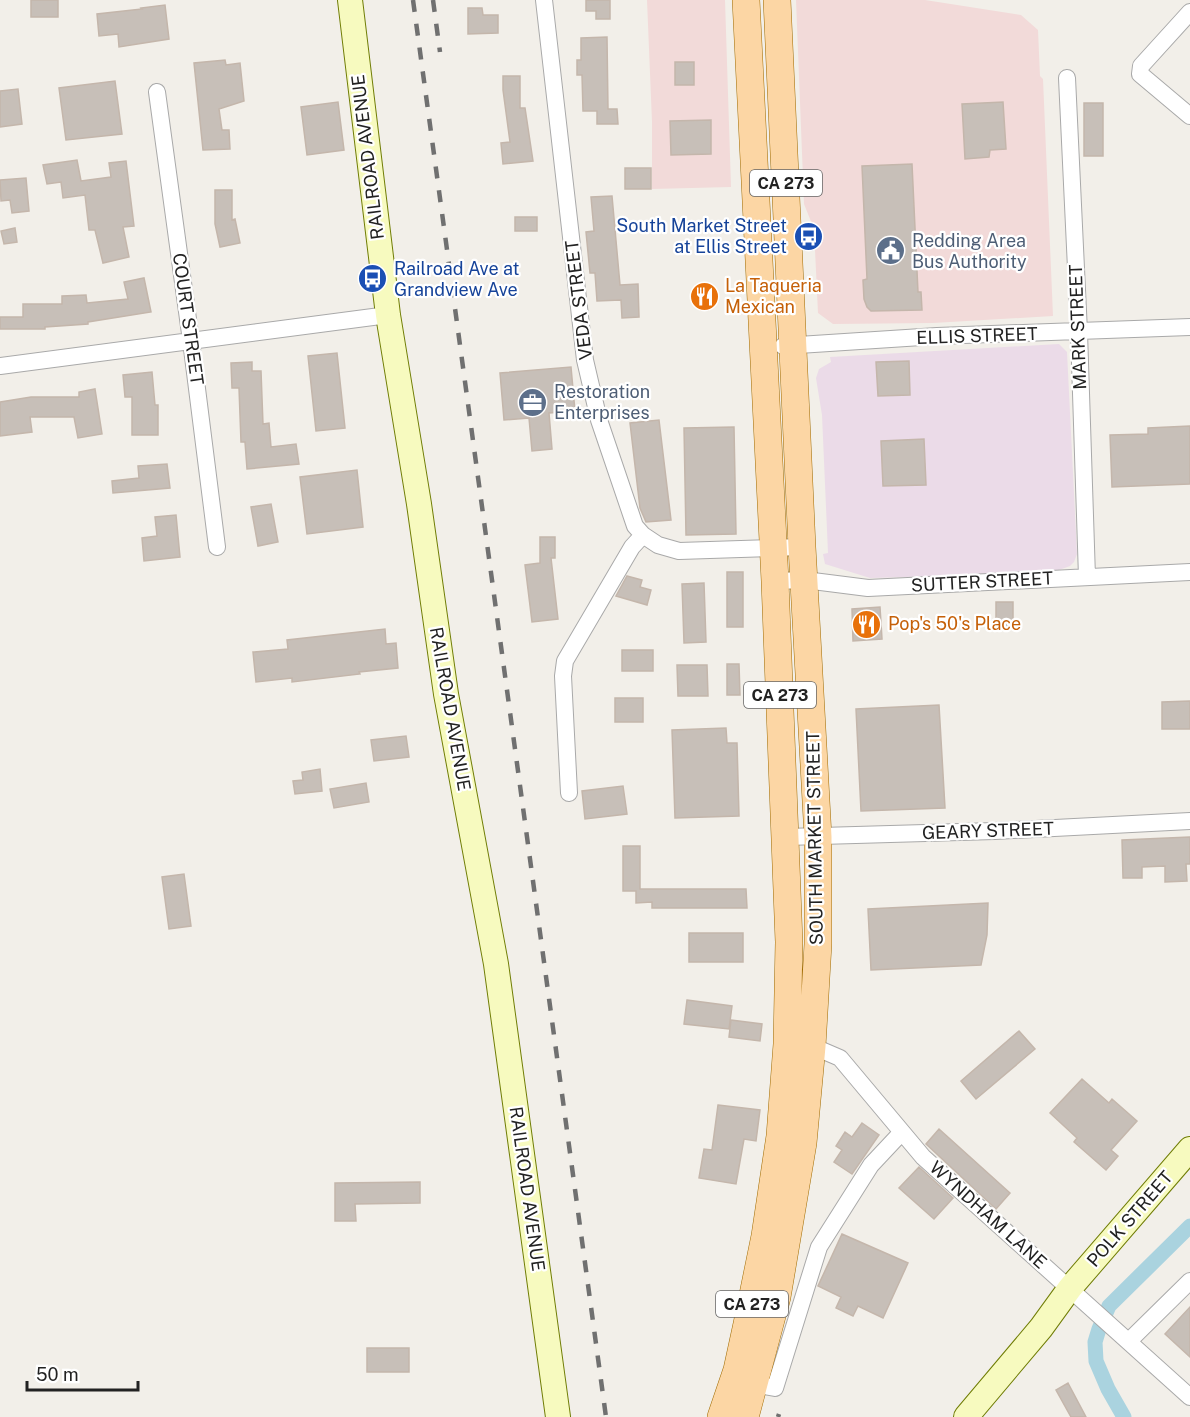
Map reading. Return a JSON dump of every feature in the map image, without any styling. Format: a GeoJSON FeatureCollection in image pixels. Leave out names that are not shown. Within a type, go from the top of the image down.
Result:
{"type":"FeatureCollection","features":[{"type":"Feature","properties":{"kind":"main road","name":"RAILROAD AVENUE"},"geometry":{"type":"LineString","coordinates":[[350,0],[388,315],[419,504],[446,694],[496,964],[558,1417]]}},
{"type":"Feature","properties":{"kind":"main road","name":"SOUTH MARKET STREET"},"geometry":{"type":"LineString","coordinates":[[744,1417],[775,1306],[803,1143],[800,1045],[789,942],[775,581],[746,0]]}},
{"type":"Feature","properties":{"kind":"main road","name":"SOUTH MARKET STREET"},"geometry":{"type":"LineString","coordinates":[[722,1417],[739,1359],[765,1236],[780,1136],[800,1045],[818,944],[818,837],[802,548],[777,0]]}},
{"type":"Feature","properties":{"kind":"main road"},"geometry":{"type":"LineString","coordinates":[[751,89],[781,85]]}},
{"type":"Feature","properties":{"kind":"main road","name":"POLK STREET"},"geometry":{"type":"LineString","coordinates":[[966,1417],[1041,1328],[1078,1295],[1190,1149]]}},
{"type":"Feature","properties":{"kind":"street","name":"VEDA STREET"},"geometry":{"type":"LineString","coordinates":[[544,0],[585,360],[599,420],[628,510],[635,526],[643,535]]}},
{"type":"Feature","properties":{"kind":"street"},"geometry":{"type":"LineString","coordinates":[[1190,12],[1140,66],[1140,74],[1190,116]]}},
{"type":"Feature","properties":{"kind":"street","name":"MARK STREET"},"geometry":{"type":"LineString","coordinates":[[1067,78],[1079,332],[1087,577]]}},
{"type":"Feature","properties":{"kind":"street","name":"COURT STREET"},"geometry":{"type":"LineString","coordinates":[[157,92],[217,547]]}},
{"type":"Feature","properties":{"kind":"street"},"geometry":{"type":"LineString","coordinates":[[0,366],[388,315]]}},
{"type":"Feature","properties":{"kind":"street","name":"ELLIS STREET"},"geometry":{"type":"LineString","coordinates":[[763,347],[937,336],[1190,327]]}},
{"type":"Feature","properties":{"kind":"street"},"geometry":{"type":"LineString","coordinates":[[569,793],[563,676],[565,661],[632,546],[643,535],[658,544],[679,551],[802,548]]}},
{"type":"Feature","properties":{"kind":"street","name":"SUTTER STREET"},"geometry":{"type":"LineString","coordinates":[[775,581],[805,580],[868,588],[1190,572]]}},
{"type":"Feature","properties":{"kind":"street","name":"GEARY STREET"},"geometry":{"type":"LineString","coordinates":[[786,837],[1006,831],[1190,821]]}},
{"type":"Feature","properties":{"kind":"street","name":"WYNDHAM LANE"},"geometry":{"type":"LineString","coordinates":[[800,1045],[840,1058],[922,1157],[1190,1397]]}},
{"type":"Feature","properties":{"kind":"street"},"geometry":{"type":"LineString","coordinates":[[754,1384],[775,1388],[819,1247],[871,1165],[901,1133]]}},
{"type":"Feature","properties":{"kind":"street"},"geometry":{"type":"LineString","coordinates":[[1124,1336],[1190,1281]]}},
{"type":"Feature","properties":{"kind":"shaded area"},"geometry":{"type":"Polygon","coordinates":[[[647,0],[725,0],[731,187],[652,189],[647,0]]]}},
{"type":"Feature","properties":{"kind":"shaded area"},"geometry":{"type":"Polygon","coordinates":[[[796,0],[925,0],[1021,15],[1038,30],[1040,76],[1043,79],[1053,316],[933,323],[833,324],[818,313],[814,229],[804,204],[796,0]]]}},
{"type":"Feature","properties":{"kind":"shaded area"},"geometry":{"type":"Polygon","coordinates":[[[1059,344],[1067,352],[1077,554],[1070,566],[1059,570],[1016,574],[870,578],[825,564],[823,554],[828,553],[822,415],[816,378],[819,369],[831,362],[830,357],[1059,344]]]}},
{"type":"Feature","properties":{"kind":"building"},"geometry":{"type":"Polygon","coordinates":[[[31,0],[58,0],[58,17],[31,17],[31,0]]]}},
{"type":"Feature","properties":{"kind":"building"},"geometry":{"type":"Polygon","coordinates":[[[586,0],[610,0],[610,19],[596,19],[596,11],[586,11],[586,0]]]}},
{"type":"Feature","properties":{"kind":"building"},"geometry":{"type":"Polygon","coordinates":[[[165,5],[169,39],[119,47],[118,34],[99,36],[97,14],[165,5]]]}},
{"type":"Feature","properties":{"kind":"building"},"geometry":{"type":"Polygon","coordinates":[[[468,8],[482,8],[483,15],[498,15],[498,33],[468,34],[468,8]]]}},
{"type":"Feature","properties":{"kind":"building"},"geometry":{"type":"Polygon","coordinates":[[[607,37],[608,109],[617,109],[618,124],[597,124],[597,111],[583,111],[582,75],[577,75],[577,60],[581,60],[581,38],[607,37]]]}},
{"type":"Feature","properties":{"kind":"building"},"geometry":{"type":"Polygon","coordinates":[[[225,60],[226,65],[240,63],[244,101],[219,109],[222,130],[229,130],[230,149],[203,150],[194,63],[225,60]]]}},
{"type":"Feature","properties":{"kind":"building"},"geometry":{"type":"Polygon","coordinates":[[[675,62],[694,62],[694,85],[675,85],[675,62]]]}},
{"type":"Feature","properties":{"kind":"building"},"geometry":{"type":"Polygon","coordinates":[[[503,76],[520,76],[520,108],[525,108],[533,161],[503,164],[501,143],[510,142],[503,76]]]}},
{"type":"Feature","properties":{"kind":"building"},"geometry":{"type":"Polygon","coordinates":[[[115,81],[122,134],[66,140],[59,88],[115,81]]]}},
{"type":"Feature","properties":{"kind":"building"},"geometry":{"type":"Polygon","coordinates":[[[18,89],[22,124],[0,127],[0,91],[18,89]]]}},
{"type":"Feature","properties":{"kind":"building"},"geometry":{"type":"Polygon","coordinates":[[[338,102],[344,150],[307,155],[301,107],[338,102]]]}},
{"type":"Feature","properties":{"kind":"building"},"geometry":{"type":"Polygon","coordinates":[[[1003,102],[1006,149],[990,150],[989,157],[965,159],[962,104],[1003,102]]]}},
{"type":"Feature","properties":{"kind":"building"},"geometry":{"type":"Polygon","coordinates":[[[1084,103],[1103,103],[1103,156],[1084,156],[1084,103]]]}},
{"type":"Feature","properties":{"kind":"building"},"geometry":{"type":"Polygon","coordinates":[[[711,120],[711,154],[671,155],[670,121],[711,120]]]}},
{"type":"Feature","properties":{"kind":"building"},"geometry":{"type":"Polygon","coordinates":[[[77,160],[81,181],[111,177],[109,163],[126,161],[134,226],[123,227],[129,257],[103,263],[95,230],[89,230],[85,195],[63,198],[61,182],[47,184],[43,165],[77,160]]]}},
{"type":"Feature","properties":{"kind":"building","name":"Redding Area Bus Authority"},"geometry":{"type":"Polygon","coordinates":[[[912,164],[918,292],[921,292],[922,310],[871,311],[864,299],[863,280],[867,279],[862,166],[912,164]]]}},
{"type":"Feature","properties":{"kind":"building"},"geometry":{"type":"Polygon","coordinates":[[[625,168],[651,168],[651,189],[625,189],[625,168]]]}},
{"type":"Feature","properties":{"kind":"building"},"geometry":{"type":"Polygon","coordinates":[[[26,178],[29,211],[12,213],[10,200],[1,201],[0,180],[26,178]]]}},
{"type":"Feature","properties":{"kind":"building"},"geometry":{"type":"Polygon","coordinates":[[[215,190],[232,190],[232,220],[235,219],[240,243],[220,247],[215,224],[215,190]]]}},
{"type":"Feature","properties":{"kind":"building"},"geometry":{"type":"Polygon","coordinates":[[[612,196],[620,285],[638,284],[639,317],[622,318],[621,300],[597,301],[595,273],[590,273],[586,232],[594,231],[591,197],[612,196]]]}},
{"type":"Feature","properties":{"kind":"building"},"geometry":{"type":"Polygon","coordinates":[[[515,217],[537,217],[537,231],[515,231],[515,217]]]}},
{"type":"Feature","properties":{"kind":"building"},"geometry":{"type":"Polygon","coordinates":[[[15,228],[17,242],[4,244],[1,231],[15,228]]]}},
{"type":"Feature","properties":{"kind":"building"},"geometry":{"type":"Polygon","coordinates":[[[144,278],[151,312],[88,322],[88,324],[45,327],[45,329],[0,329],[0,317],[23,317],[23,304],[62,304],[62,296],[86,295],[87,303],[128,299],[124,282],[144,278]]]}},
{"type":"Feature","properties":{"kind":"building"},"geometry":{"type":"Polygon","coordinates":[[[337,353],[345,428],[316,431],[308,356],[337,353]]]}},
{"type":"Feature","properties":{"kind":"building"},"geometry":{"type":"Polygon","coordinates":[[[909,361],[910,395],[878,396],[876,362],[909,361]]]}},
{"type":"Feature","properties":{"kind":"building"},"geometry":{"type":"Polygon","coordinates":[[[252,362],[252,371],[261,371],[263,424],[269,423],[271,447],[296,444],[299,464],[247,469],[245,442],[241,442],[239,388],[232,388],[231,363],[252,362]]]}},
{"type":"Feature","properties":{"kind":"building"},"geometry":{"type":"Polygon","coordinates":[[[571,367],[575,411],[549,413],[552,449],[532,451],[529,418],[504,420],[500,373],[571,367]]]}},
{"type":"Feature","properties":{"kind":"building"},"geometry":{"type":"Polygon","coordinates":[[[152,372],[155,405],[158,405],[158,435],[132,435],[132,397],[125,397],[123,375],[152,372]]]}},
{"type":"Feature","properties":{"kind":"building"},"geometry":{"type":"Polygon","coordinates":[[[95,389],[102,434],[78,438],[74,417],[30,417],[32,432],[0,436],[0,402],[31,397],[79,397],[79,392],[95,389]]]}},
{"type":"Feature","properties":{"kind":"building"},"geometry":{"type":"Polygon","coordinates":[[[659,420],[671,520],[646,522],[640,508],[630,423],[659,420]]]}},
{"type":"Feature","properties":{"kind":"building"},"geometry":{"type":"Polygon","coordinates":[[[1190,426],[1190,484],[1112,487],[1110,435],[1148,434],[1148,428],[1190,426]]]}},
{"type":"Feature","properties":{"kind":"building"},"geometry":{"type":"Polygon","coordinates":[[[734,427],[736,534],[686,535],[684,428],[734,427]]]}},
{"type":"Feature","properties":{"kind":"building"},"geometry":{"type":"Polygon","coordinates":[[[924,439],[926,485],[883,486],[881,441],[924,439]]]}},
{"type":"Feature","properties":{"kind":"building"},"geometry":{"type":"Polygon","coordinates":[[[167,464],[170,488],[113,493],[112,481],[139,478],[138,466],[167,464]]]}},
{"type":"Feature","properties":{"kind":"building"},"geometry":{"type":"Polygon","coordinates":[[[357,470],[363,527],[307,534],[300,477],[357,470]]]}},
{"type":"Feature","properties":{"kind":"building"},"geometry":{"type":"Polygon","coordinates":[[[271,504],[278,542],[258,546],[251,507],[271,504]]]}},
{"type":"Feature","properties":{"kind":"building"},"geometry":{"type":"Polygon","coordinates":[[[176,515],[180,557],[144,561],[142,538],[157,536],[155,517],[176,515]]]}},
{"type":"Feature","properties":{"kind":"building"},"geometry":{"type":"Polygon","coordinates":[[[540,537],[555,537],[555,558],[551,558],[558,619],[532,622],[525,565],[540,563],[540,537]]]}},
{"type":"Feature","properties":{"kind":"building"},"geometry":{"type":"Polygon","coordinates":[[[727,572],[743,572],[743,627],[727,627],[727,572]]]}},
{"type":"Feature","properties":{"kind":"building"},"geometry":{"type":"Polygon","coordinates":[[[627,576],[642,580],[640,587],[651,590],[647,605],[616,596],[627,576]]]}},
{"type":"Feature","properties":{"kind":"building"},"geometry":{"type":"Polygon","coordinates":[[[704,583],[706,642],[684,643],[682,584],[704,583]]]}},
{"type":"Feature","properties":{"kind":"building"},"geometry":{"type":"Polygon","coordinates":[[[996,602],[1013,602],[1013,626],[996,626],[996,602]]]}},
{"type":"Feature","properties":{"kind":"building","name":"Pop's 50's Place"},"geometry":{"type":"Polygon","coordinates":[[[880,607],[882,639],[853,641],[852,609],[880,607]]]}},
{"type":"Feature","properties":{"kind":"building"},"geometry":{"type":"Polygon","coordinates":[[[385,629],[386,644],[396,643],[398,668],[292,682],[292,678],[256,682],[253,652],[288,649],[287,640],[385,629]]]}},
{"type":"Feature","properties":{"kind":"building"},"geometry":{"type":"Polygon","coordinates":[[[622,650],[653,650],[653,671],[622,671],[622,650]]]}},
{"type":"Feature","properties":{"kind":"building"},"geometry":{"type":"Polygon","coordinates":[[[727,664],[739,664],[740,695],[727,695],[727,664]]]}},
{"type":"Feature","properties":{"kind":"building"},"geometry":{"type":"Polygon","coordinates":[[[677,665],[707,665],[708,696],[678,696],[677,665]]]}},
{"type":"Feature","properties":{"kind":"building"},"geometry":{"type":"Polygon","coordinates":[[[615,698],[643,698],[643,722],[615,722],[615,698]]]}},
{"type":"Feature","properties":{"kind":"building"},"geometry":{"type":"Polygon","coordinates":[[[1190,701],[1190,729],[1162,729],[1162,702],[1190,701]]]}},
{"type":"Feature","properties":{"kind":"building"},"geometry":{"type":"Polygon","coordinates":[[[939,705],[945,808],[861,811],[856,709],[939,705]]]}},
{"type":"Feature","properties":{"kind":"building"},"geometry":{"type":"Polygon","coordinates":[[[726,728],[727,743],[737,743],[739,816],[675,818],[672,730],[726,728]]]}},
{"type":"Feature","properties":{"kind":"building"},"geometry":{"type":"Polygon","coordinates":[[[406,736],[409,757],[374,761],[371,740],[406,736]]]}},
{"type":"Feature","properties":{"kind":"building"},"geometry":{"type":"Polygon","coordinates":[[[320,769],[322,791],[295,794],[293,781],[303,780],[302,772],[320,769]]]}},
{"type":"Feature","properties":{"kind":"building"},"geometry":{"type":"Polygon","coordinates":[[[366,783],[369,802],[334,808],[330,789],[366,783]]]}},
{"type":"Feature","properties":{"kind":"building"},"geometry":{"type":"Polygon","coordinates":[[[623,786],[627,814],[585,819],[582,791],[623,786]]]}},
{"type":"Feature","properties":{"kind":"building"},"geometry":{"type":"Polygon","coordinates":[[[1190,837],[1190,864],[1186,864],[1187,881],[1165,882],[1165,866],[1142,867],[1142,878],[1123,878],[1122,840],[1190,837]]]}},
{"type":"Feature","properties":{"kind":"building"},"geometry":{"type":"Polygon","coordinates":[[[623,846],[640,846],[640,889],[746,889],[747,908],[652,908],[652,902],[636,903],[636,891],[623,891],[623,846]]]}},
{"type":"Feature","properties":{"kind":"building"},"geometry":{"type":"Polygon","coordinates":[[[184,874],[191,926],[169,929],[162,877],[184,874]]]}},
{"type":"Feature","properties":{"kind":"building"},"geometry":{"type":"Polygon","coordinates":[[[988,903],[987,935],[981,965],[871,970],[868,909],[988,903]]]}},
{"type":"Feature","properties":{"kind":"building"},"geometry":{"type":"Polygon","coordinates":[[[689,933],[743,933],[743,962],[689,962],[689,933]]]}},
{"type":"Feature","properties":{"kind":"building"},"geometry":{"type":"Polygon","coordinates":[[[687,1000],[732,1006],[729,1029],[684,1024],[687,1000]]]}},
{"type":"Feature","properties":{"kind":"building"},"geometry":{"type":"Polygon","coordinates":[[[731,1020],[762,1024],[760,1041],[729,1037],[731,1020]]]}},
{"type":"Feature","properties":{"kind":"building"},"geometry":{"type":"Polygon","coordinates":[[[1019,1031],[1035,1049],[976,1099],[961,1081],[1019,1031]]]}},
{"type":"Feature","properties":{"kind":"building"},"geometry":{"type":"Polygon","coordinates":[[[1082,1079],[1109,1103],[1112,1099],[1137,1121],[1111,1150],[1118,1156],[1106,1170],[1074,1142],[1077,1138],[1050,1113],[1082,1079]]]}},
{"type":"Feature","properties":{"kind":"building"},"geometry":{"type":"Polygon","coordinates":[[[718,1105],[760,1110],[756,1141],[744,1139],[736,1184],[699,1178],[704,1149],[712,1150],[718,1105]]]}},
{"type":"Feature","properties":{"kind":"building"},"geometry":{"type":"Polygon","coordinates":[[[862,1123],[879,1135],[852,1174],[834,1162],[842,1150],[836,1146],[845,1132],[852,1137],[862,1123]]]}},
{"type":"Feature","properties":{"kind":"building"},"geometry":{"type":"Polygon","coordinates":[[[939,1129],[1010,1193],[996,1209],[926,1144],[939,1129]]]}},
{"type":"Feature","properties":{"kind":"building"},"geometry":{"type":"Polygon","coordinates":[[[919,1167],[953,1198],[934,1219],[899,1188],[919,1167]]]}},
{"type":"Feature","properties":{"kind":"building"},"geometry":{"type":"Polygon","coordinates":[[[420,1182],[420,1203],[355,1204],[356,1221],[335,1221],[335,1183],[420,1182]]]}},
{"type":"Feature","properties":{"kind":"building"},"geometry":{"type":"Polygon","coordinates":[[[842,1234],[908,1263],[883,1318],[858,1306],[853,1316],[836,1308],[841,1297],[818,1286],[842,1234]]]}},
{"type":"Feature","properties":{"kind":"building"},"geometry":{"type":"Polygon","coordinates":[[[1190,1307],[1190,1357],[1165,1334],[1190,1307]]]}},
{"type":"Feature","properties":{"kind":"building"},"geometry":{"type":"Polygon","coordinates":[[[367,1348],[409,1348],[409,1372],[367,1372],[367,1348]]]}},
{"type":"Feature","properties":{"kind":"building"},"geometry":{"type":"Polygon","coordinates":[[[1068,1383],[1086,1417],[1071,1417],[1056,1390],[1068,1383]]]}},
{"type":"Feature","properties":{"kind":"waterway"},"geometry":{"type":"LineString","coordinates":[[1124,1417],[1096,1361],[1095,1342],[1099,1329],[1109,1306],[1190,1226]]}},
{"type":"Feature","properties":{"kind":"railway"},"geometry":{"type":"LineString","coordinates":[[413,0],[606,1417]]}},
{"type":"Feature","properties":{"kind":"railway"},"geometry":{"type":"LineString","coordinates":[[433,0],[440,52]]}},
{"type":"Feature","properties":{"kind":"place","name":"South Market Street at Ellis Street"},"geometry":{"type":"Point","coordinates":[808,236]}},
{"type":"Feature","properties":{"kind":"place","name":"Redding Area Bus Authority"},"geometry":{"type":"Point","coordinates":[891,251]}},
{"type":"Feature","properties":{"kind":"place","name":"Railroad Ave at Grandview Ave"},"geometry":{"type":"Point","coordinates":[373,279]}},
{"type":"Feature","properties":{"kind":"place","name":"La Taqueria Mexican"},"geometry":{"type":"Point","coordinates":[704,296]}},
{"type":"Feature","properties":{"kind":"place","name":"Restoration Enterprises"},"geometry":{"type":"Point","coordinates":[533,402]}},
{"type":"Feature","properties":{"kind":"place","name":"Pop's 50's Place"},"geometry":{"type":"Point","coordinates":[867,624]}}]}
